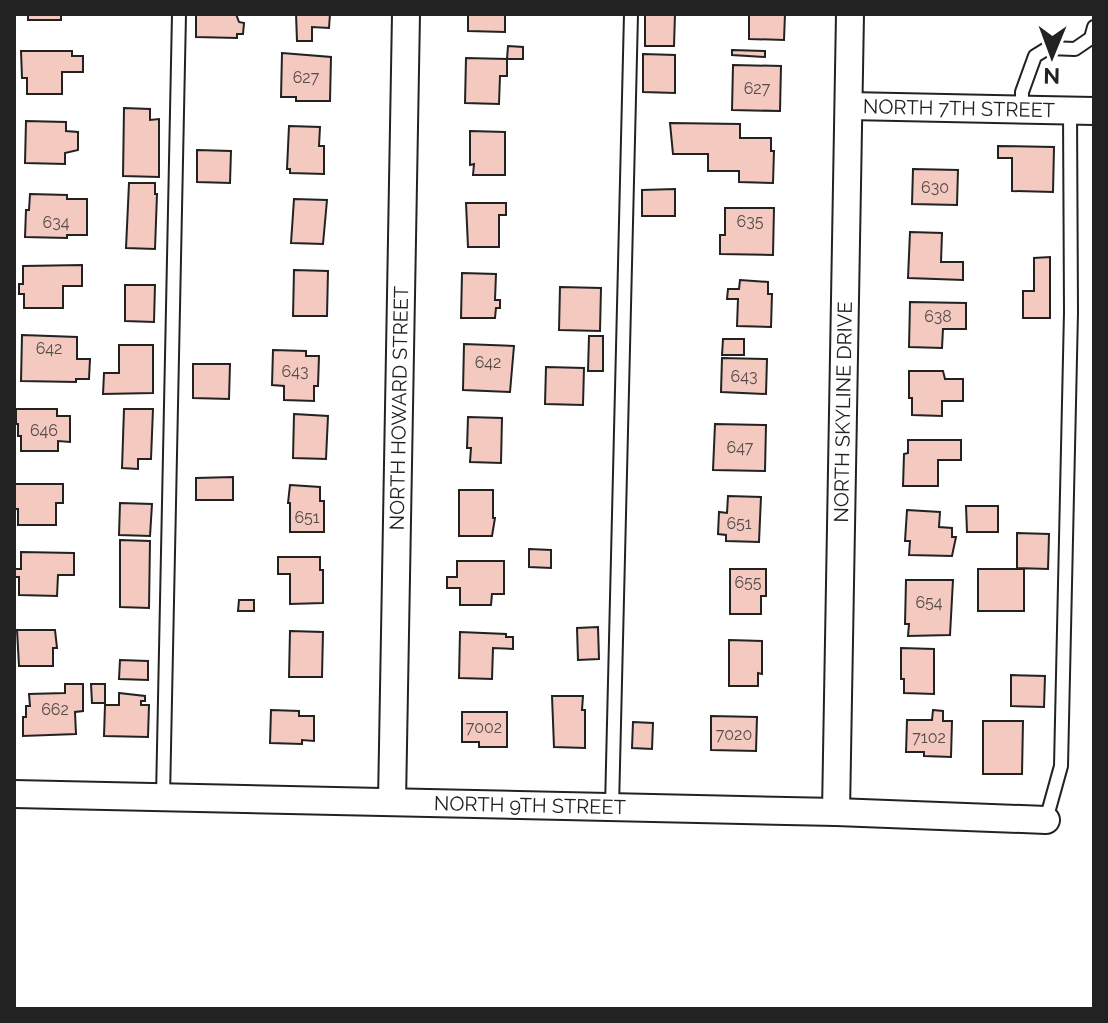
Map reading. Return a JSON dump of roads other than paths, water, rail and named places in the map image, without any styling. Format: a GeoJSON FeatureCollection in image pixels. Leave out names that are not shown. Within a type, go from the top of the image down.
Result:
{"type":"FeatureCollection","features":[{"type":"Feature","properties":{"kind":"street","name":"NORTH HOWARD STREET"},"geometry":{"type":"LineString","coordinates":[[392,802],[406,14]]}},
{"type":"Feature","properties":{"kind":"street","name":"NORTH SKYLINE DRIVE"},"geometry":{"type":"LineString","coordinates":[[836,812],[850,14]]}},
{"type":"Feature","properties":{"kind":"street","name":"NORTH 7TH STREET"},"geometry":{"type":"LineString","coordinates":[[849,106],[1082,111]]}},
{"type":"Feature","properties":{"kind":"street","name":"NORTH 9TH STREET"},"geometry":{"type":"LineString","coordinates":[[14,794],[836,812],[1046,820]]}},
{"type":"Feature","properties":{"kind":"lane"},"geometry":{"type":"LineString","coordinates":[[163,797],[179,14]]}},
{"type":"Feature","properties":{"kind":"lane"},"geometry":{"type":"LineString","coordinates":[[612,807],[631,14]]}},
{"type":"Feature","properties":{"kind":"lane"},"geometry":{"type":"LineString","coordinates":[[1022,110],[1022,92],[1035,56],[1048,48],[1075,49],[1091,38],[1094,27]]}},
{"type":"Feature","properties":{"kind":"lane"},"geometry":{"type":"LineString","coordinates":[[1046,820],[1061,766],[1082,111]]}}]}
